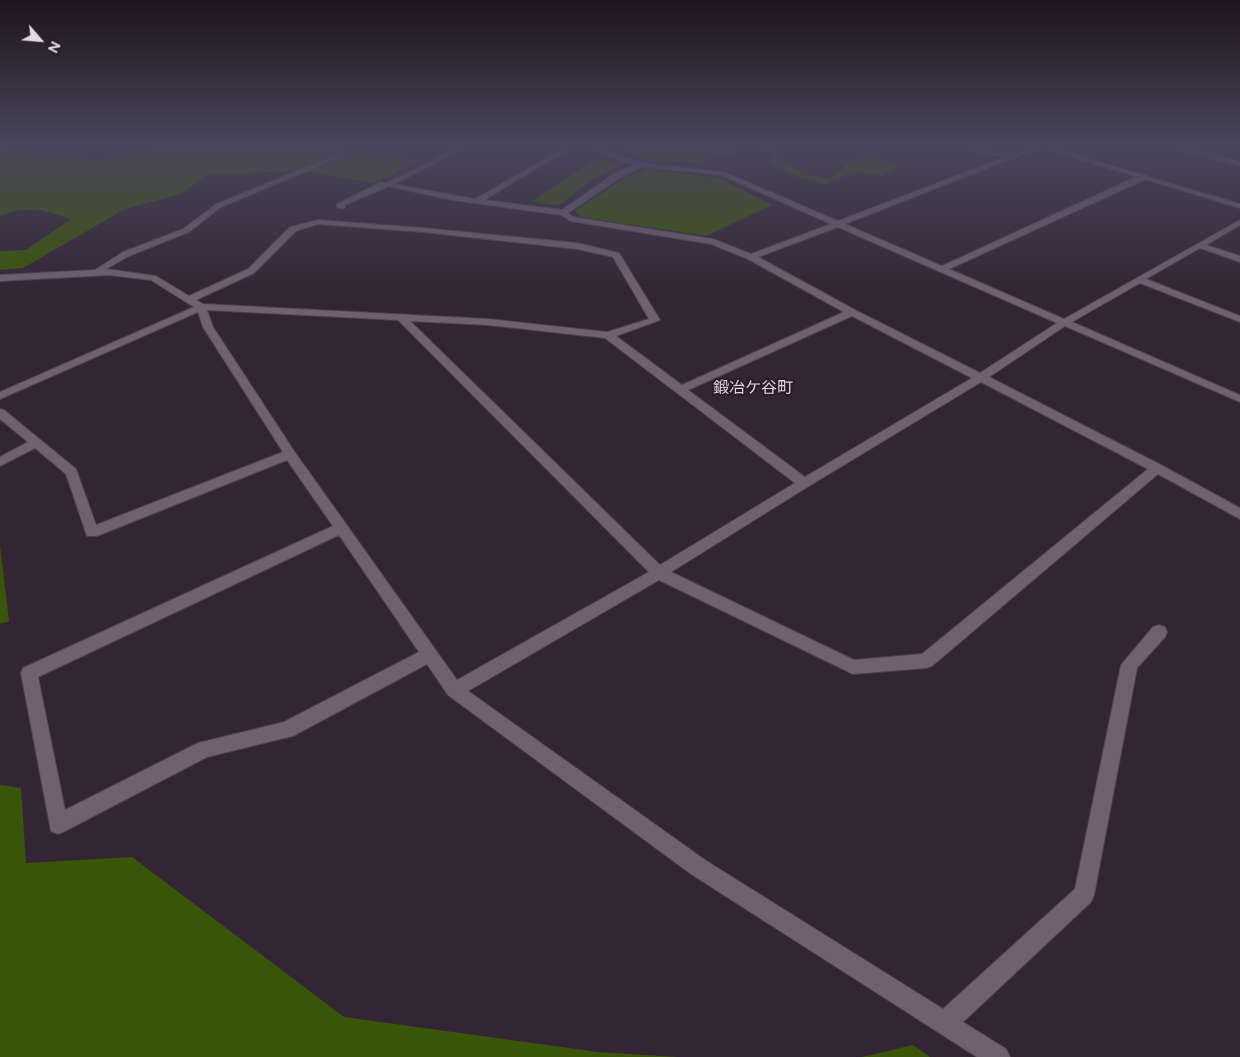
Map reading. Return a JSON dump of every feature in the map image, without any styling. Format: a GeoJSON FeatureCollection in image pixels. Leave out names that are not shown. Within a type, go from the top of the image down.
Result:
{"type":"FeatureCollection","features":[{"type":"Feature","properties":{"kind":"street"},"geometry":{"type":"LineString","coordinates":[[97,273],[109,261],[183,232],[205,218],[218,205],[242,195]]}},
{"type":"Feature","properties":{"kind":"street"},"geometry":{"type":"LineString","coordinates":[[342,206],[340,206],[361,195]]}},
{"type":"Feature","properties":{"kind":"street"},"geometry":{"type":"LineString","coordinates":[[445,195],[563,213],[572,219],[713,242],[751,257],[852,312],[1157,468],[1240,514]]}},
{"type":"Feature","properties":{"kind":"street"},"geometry":{"type":"LineString","coordinates":[[477,201],[487,195]]}},
{"type":"Feature","properties":{"kind":"street"},"geometry":{"type":"LineString","coordinates":[[563,213],[589,195]]}},
{"type":"Feature","properties":{"kind":"street"},"geometry":{"type":"LineString","coordinates":[[773,195],[1240,399]]}},
{"type":"Feature","properties":{"kind":"street"},"geometry":{"type":"LineString","coordinates":[[751,257],[912,195]]}},
{"type":"Feature","properties":{"kind":"street"},"geometry":{"type":"LineString","coordinates":[[942,269],[1102,195]]}},
{"type":"Feature","properties":{"kind":"street"},"geometry":{"type":"LineString","coordinates":[[1204,195],[1240,206]]}},
{"type":"Feature","properties":{"kind":"street"},"geometry":{"type":"LineString","coordinates":[[0,278],[109,272],[153,278],[195,303],[401,318],[488,322],[608,334],[655,320],[616,255],[577,246],[422,230],[318,222],[293,229],[251,271],[221,286],[195,303],[0,396]]}},
{"type":"Feature","properties":{"kind":"street"},"geometry":{"type":"LineString","coordinates":[[454,690],[659,573],[804,483],[982,377],[1064,322],[1201,246],[1240,222]]}},
{"type":"Feature","properties":{"kind":"street"},"geometry":{"type":"LineString","coordinates":[[1201,246],[1240,259]]}},
{"type":"Feature","properties":{"kind":"street"},"geometry":{"type":"LineString","coordinates":[[1140,280],[1240,319]]}},
{"type":"Feature","properties":{"kind":"street"},"geometry":{"type":"LineString","coordinates":[[195,303],[208,327],[290,454],[454,690],[698,867],[998,1057]]}},
{"type":"Feature","properties":{"kind":"street"},"geometry":{"type":"LineString","coordinates":[[682,389],[852,312]]}},
{"type":"Feature","properties":{"kind":"street"},"geometry":{"type":"LineString","coordinates":[[401,318],[659,573],[853,666],[926,661],[1157,468]]}},
{"type":"Feature","properties":{"kind":"street"},"geometry":{"type":"LineString","coordinates":[[608,334],[804,483]]}},
{"type":"Feature","properties":{"kind":"street"},"geometry":{"type":"LineString","coordinates":[[0,414],[72,472],[92,532],[290,454]]}},
{"type":"Feature","properties":{"kind":"street"},"geometry":{"type":"LineString","coordinates":[[0,462],[36,443]]}},
{"type":"Feature","properties":{"kind":"street"},"geometry":{"type":"LineString","coordinates":[[342,528],[29,673],[58,824],[204,749],[287,730],[429,655]]}},
{"type":"Feature","properties":{"kind":"street"},"geometry":{"type":"LineString","coordinates":[[944,1024],[1084,895],[1129,665],[1159,632]]}},
{"type":"Feature","properties":{"kind":"green space"},"geometry":{"type":"Polygon","coordinates":[[[0,195],[176,195],[125,209],[23,268],[0,270],[0,251],[26,250],[71,219],[43,210],[30,209],[0,216],[0,195]]]}},
{"type":"Feature","properties":{"kind":"green space"},"geometry":{"type":"Polygon","coordinates":[[[541,195],[572,195],[561,204],[554,205],[532,201],[541,195]]]}},
{"type":"Feature","properties":{"kind":"green space"},"geometry":{"type":"Polygon","coordinates":[[[598,195],[753,195],[772,205],[706,236],[581,217],[575,211],[598,195]]]}},
{"type":"Feature","properties":{"kind":"green space"},"geometry":{"type":"Polygon","coordinates":[[[0,545],[9,621],[0,624],[0,545]]]}},
{"type":"Feature","properties":{"kind":"green space"},"geometry":{"type":"Polygon","coordinates":[[[0,785],[21,788],[26,863],[132,857],[344,1017],[598,1052],[678,1057],[0,1057],[0,785]]]}},
{"type":"Feature","properties":{"kind":"green space"},"geometry":{"type":"Polygon","coordinates":[[[913,1045],[930,1057],[862,1057],[913,1045]]]}},
{"type":"Feature","properties":{"kind":"district","name":"鍛冶ケ谷町"},"geometry":{"type":"Point","coordinates":[753,388]}}]}
